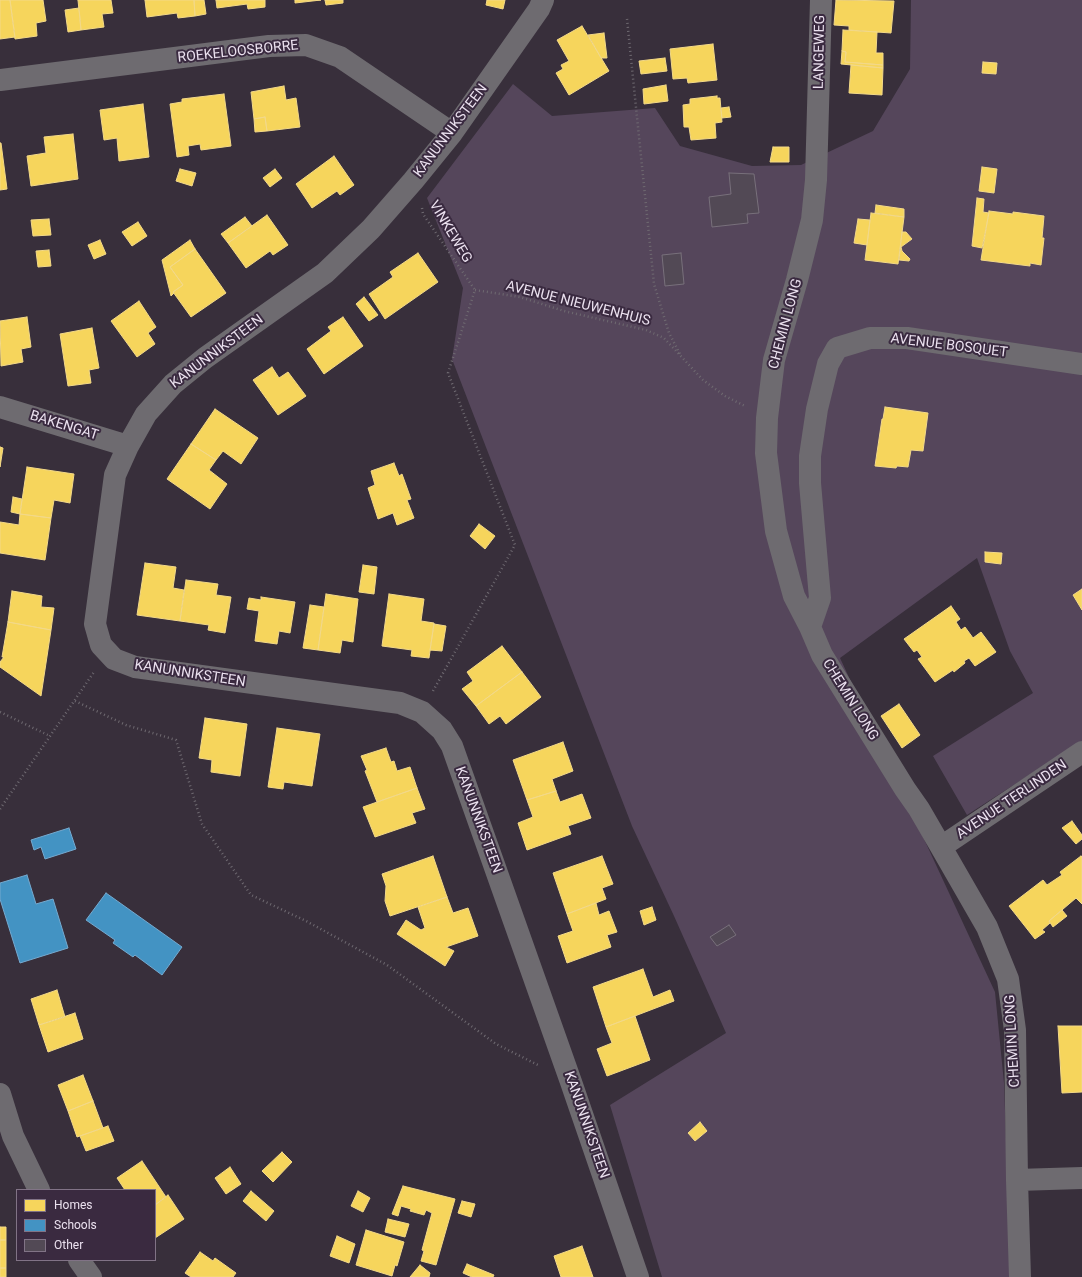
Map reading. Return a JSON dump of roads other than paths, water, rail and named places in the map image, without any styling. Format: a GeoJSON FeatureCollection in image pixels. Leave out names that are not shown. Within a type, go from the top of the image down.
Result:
{"type":"FeatureCollection","features":[{"type":"Feature","properties":{"kind":"street","name":"KANUNNIKSTEEN"},"geometry":{"type":"LineString","coordinates":[[544,0],[452,133],[413,182],[370,229],[325,273],[205,358],[173,384],[146,414],[128,446],[115,475],[95,624],[101,645],[114,658],[135,667],[400,703],[422,712],[442,730],[452,746],[571,1082],[638,1277]]}},
{"type":"Feature","properties":{"kind":"street","name":"LANGEWEG"},"geometry":{"type":"LineString","coordinates":[[819,104],[821,0]]}},
{"type":"Feature","properties":{"kind":"street","name":"ROEKELOOSBORRE"},"geometry":{"type":"LineString","coordinates":[[0,80],[269,46],[306,45],[340,57],[452,133]]}},
{"type":"Feature","properties":{"kind":"street","name":"CHEMIN LONG"},"geometry":{"type":"LineString","coordinates":[[819,104],[816,180],[812,220],[797,280],[774,360],[767,418],[766,453],[776,531],[794,596],[822,655],[905,789],[919,808],[987,927],[1008,979],[1015,1030],[1020,1277]]}},
{"type":"Feature","properties":{"kind":"street","name":"AVENUE BOSQUET"},"geometry":{"type":"LineString","coordinates":[[810,627],[820,598],[810,483],[810,456],[828,364],[837,348],[870,338],[907,338],[1082,364]]}},
{"type":"Feature","properties":{"kind":"street","name":"BAKENGAT"},"geometry":{"type":"LineString","coordinates":[[0,407],[128,446]]}},
{"type":"Feature","properties":{"kind":"street","name":"AVENUE TERLINDEN"},"geometry":{"type":"LineString","coordinates":[[941,847],[1082,752]]}},
{"type":"Feature","properties":{"kind":"street"},"geometry":{"type":"LineString","coordinates":[[0,1094],[13,1136],[39,1189]]}},
{"type":"Feature","properties":{"kind":"street"},"geometry":{"type":"LineString","coordinates":[[1017,1180],[1082,1178]]}},
{"type":"Feature","properties":{"kind":"street"},"geometry":{"type":"LineString","coordinates":[[80,1261],[91,1277]]}}]}
